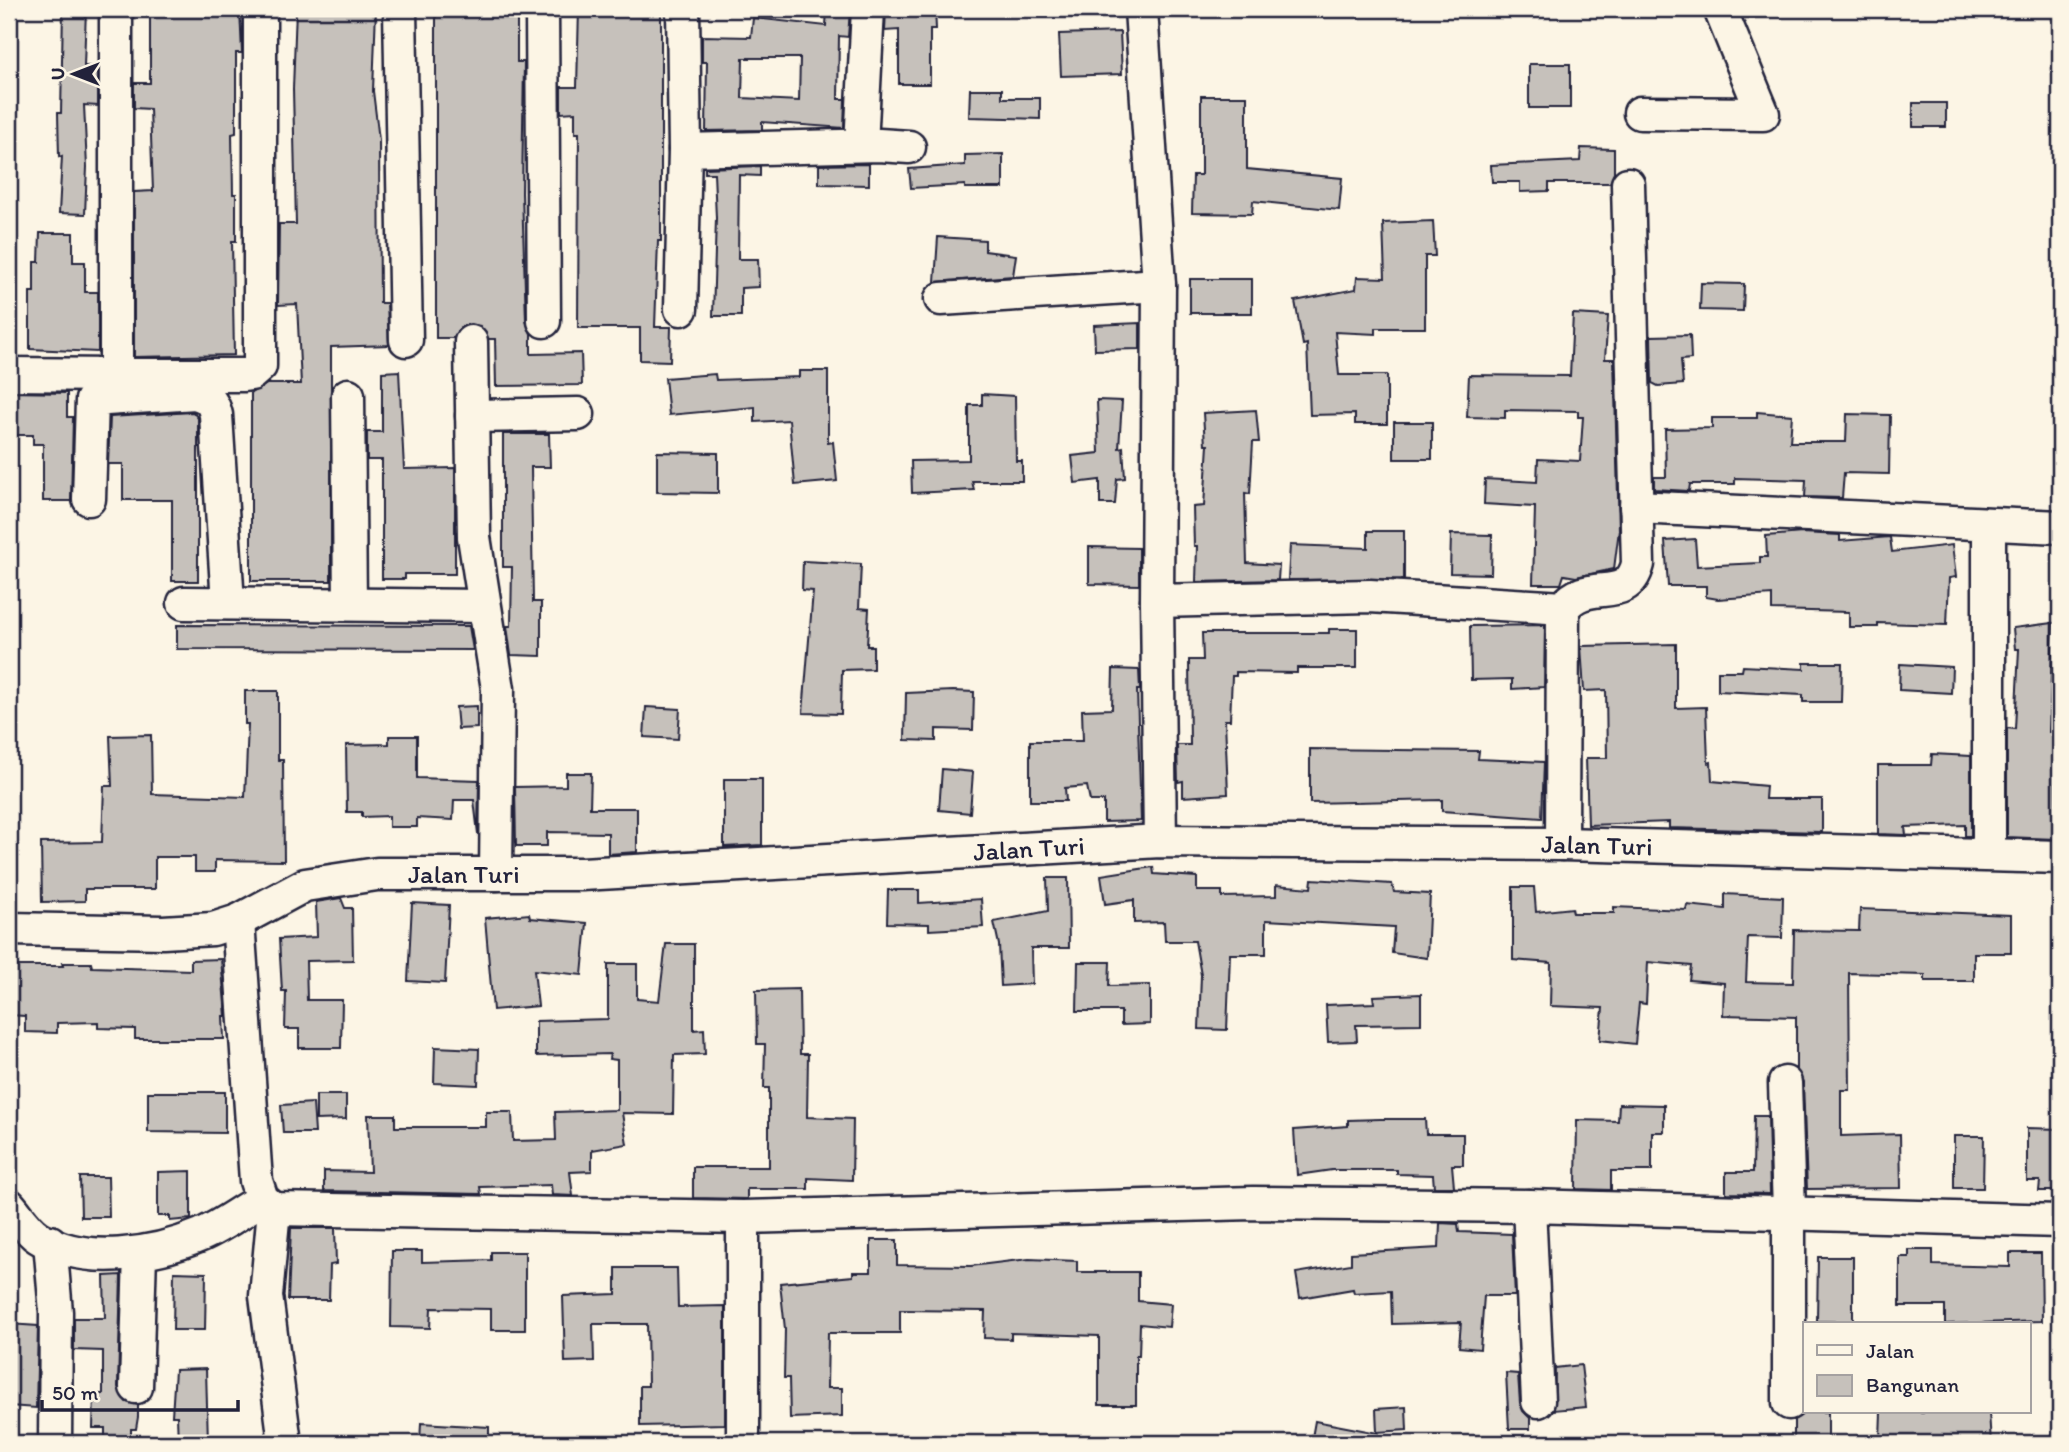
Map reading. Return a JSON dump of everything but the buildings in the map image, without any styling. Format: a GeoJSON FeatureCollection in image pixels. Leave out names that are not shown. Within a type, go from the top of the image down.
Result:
{"type":"FeatureCollection","features":[{"type":"Feature","properties":{"kind":"street"},"geometry":{"type":"LineString","coordinates":[[89,499],[99,384],[116,9]]}},
{"type":"Feature","properties":{"kind":"street"},"geometry":{"type":"LineString","coordinates":[[99,384],[251,374],[260,366],[260,9]]}},
{"type":"Feature","properties":{"kind":"street"},"geometry":{"type":"LineString","coordinates":[[400,9],[406,340]]}},
{"type":"Feature","properties":{"kind":"street"},"geometry":{"type":"LineString","coordinates":[[542,9],[544,321]]}},
{"type":"Feature","properties":{"kind":"street"},"geometry":{"type":"LineString","coordinates":[[681,309],[685,150],[683,9]]}},
{"type":"Feature","properties":{"kind":"street"},"geometry":{"type":"LineString","coordinates":[[861,145],[868,9]]}},
{"type":"Feature","properties":{"kind":"street"},"geometry":{"type":"LineString","coordinates":[[1141,9],[1159,285],[1157,601],[1160,841]]}},
{"type":"Feature","properties":{"kind":"street"},"geometry":{"type":"LineString","coordinates":[[1640,113],[1763,114],[1720,9]]}},
{"type":"Feature","properties":{"kind":"street"},"geometry":{"type":"LineString","coordinates":[[685,150],[861,145],[909,147]]}},
{"type":"Feature","properties":{"kind":"street"},"geometry":{"type":"LineString","coordinates":[[1562,844],[1563,608],[1571,597],[1582,591],[1617,589],[1635,574],[1638,564],[1628,184]]}},
{"type":"Feature","properties":{"kind":"street"},"geometry":{"type":"LineString","coordinates":[[941,299],[1159,285]]}},
{"type":"Feature","properties":{"kind":"street"},"geometry":{"type":"LineString","coordinates":[[471,342],[474,537],[498,688],[496,874]]}},
{"type":"Feature","properties":{"kind":"street"},"geometry":{"type":"LineString","coordinates":[[9,374],[195,393],[206,396],[213,403],[229,603]]}},
{"type":"Feature","properties":{"kind":"street"},"geometry":{"type":"LineString","coordinates":[[348,395],[350,604]]}},
{"type":"Feature","properties":{"kind":"street"},"geometry":{"type":"LineString","coordinates":[[472,416],[578,414]]}},
{"type":"Feature","properties":{"kind":"street"},"geometry":{"type":"LineString","coordinates":[[1636,507],[2060,527]]}},
{"type":"Feature","properties":{"kind":"street"},"geometry":{"type":"LineString","coordinates":[[1986,525],[1989,535],[1989,854]]}},
{"type":"Feature","properties":{"kind":"street"},"geometry":{"type":"LineString","coordinates":[[1157,601],[1370,596],[1563,608]]}},
{"type":"Feature","properties":{"kind":"street"},"geometry":{"type":"LineString","coordinates":[[184,603],[483,606]]}},
{"type":"Feature","properties":{"kind":"street","name":"Jalan Turi"},"geometry":{"type":"LineString","coordinates":[[9,929],[163,932],[213,929],[237,921],[305,885],[377,874],[582,874],[1160,841],[1562,844],[2060,857]]}},
{"type":"Feature","properties":{"kind":"street"},"geometry":{"type":"LineString","coordinates":[[237,921],[256,1181],[268,1204],[266,1296],[285,1443]]}},
{"type":"Feature","properties":{"kind":"street"},"geometry":{"type":"LineString","coordinates":[[1785,1083],[1789,1212],[1789,1404]]}},
{"type":"Feature","properties":{"kind":"street"},"geometry":{"type":"LineString","coordinates":[[9,1205],[37,1236],[50,1242],[80,1251],[140,1253],[201,1235],[268,1204],[743,1217],[1253,1203],[1529,1206],[2060,1221]]}},
{"type":"Feature","properties":{"kind":"street"},"geometry":{"type":"LineString","coordinates":[[1529,1206],[1538,1401]]}},
{"type":"Feature","properties":{"kind":"street"},"geometry":{"type":"LineString","coordinates":[[743,1217],[743,1443]]}},
{"type":"Feature","properties":{"kind":"street"},"geometry":{"type":"LineString","coordinates":[[50,1242],[56,1312],[55,1443]]}},
{"type":"Feature","properties":{"kind":"street"},"geometry":{"type":"LineString","coordinates":[[136,1387],[140,1253]]}}]}
